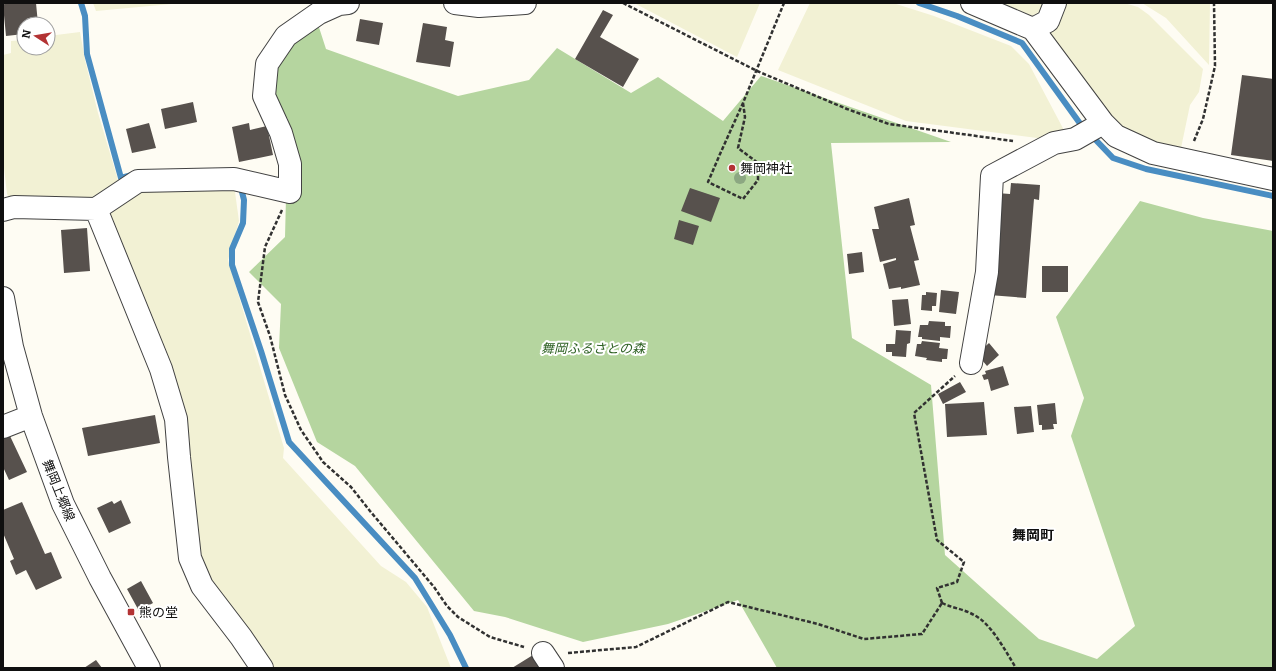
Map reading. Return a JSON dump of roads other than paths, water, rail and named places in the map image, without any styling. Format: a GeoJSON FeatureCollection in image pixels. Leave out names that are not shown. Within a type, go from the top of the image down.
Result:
{"type":"FeatureCollection","features":[{"type":"Feature","properties":{"kind":"street"},"geometry":{"type":"LineString","coordinates":[[3,210],[14,207],[96,209],[138,181],[244,181],[290,192],[290,164],[281,133],[264,96],[267,64],[286,36],[319,13],[339,4],[348,3]]}},
{"type":"Feature","properties":{"kind":"street"},"geometry":{"type":"LineString","coordinates":[[456,3],[479,6],[525,3]]}},
{"type":"Feature","properties":{"kind":"street"},"geometry":{"type":"LineString","coordinates":[[1033,29],[1048,21],[1055,3]]}},
{"type":"Feature","properties":{"kind":"street"},"geometry":{"type":"LineString","coordinates":[[975,4],[1033,29],[1103,123],[1116,136],[1153,153],[1273,179]]}},
{"type":"Feature","properties":{"kind":"street"},"geometry":{"type":"LineString","coordinates":[[970,362],[987,272],[992,176],[1054,143],[1075,138],[1103,123]]}},
{"type":"Feature","properties":{"kind":"street"},"geometry":{"type":"LineString","coordinates":[[96,209],[161,369],[176,418],[190,558],[202,586],[241,637],[262,668]]}},
{"type":"Feature","properties":{"kind":"street","name":"舞岡上郷線"},"geometry":{"type":"LineString","coordinates":[[3,298],[8,348],[63,504],[100,578],[149,668]]}},
{"type":"Feature","properties":{"kind":"street"},"geometry":{"type":"LineString","coordinates":[[3,427],[31,416]]}},
{"type":"Feature","properties":{"kind":"waterway"},"geometry":{"type":"LineString","coordinates":[[81,3],[85,16],[87,54],[121,178],[132,175]]}},
{"type":"Feature","properties":{"kind":"waterway"},"geometry":{"type":"LineString","coordinates":[[919,3],[957,16],[1022,43],[1084,129]]}},
{"type":"Feature","properties":{"kind":"waterway"},"geometry":{"type":"LineString","coordinates":[[1091,135],[1113,158],[1146,169],[1273,196]]}},
{"type":"Feature","properties":{"kind":"waterway"},"geometry":{"type":"LineString","coordinates":[[240,184],[244,200],[243,223],[232,249],[232,265],[261,351],[289,442],[415,578],[450,635],[466,668]]}},
{"type":"Feature","properties":{"kind":"place","name":"舞岡神社"},"geometry":{"type":"Point","coordinates":[732,168]}},
{"type":"Feature","properties":{"kind":"place","name":"熊の堂"},"geometry":{"type":"Point","coordinates":[131,612]}},
{"type":"Feature","properties":{"kind":"district","name":"舞岡町"},"geometry":{"type":"Point","coordinates":[1033,535]}},
{"type":"Feature","properties":{"kind":"park label","name":"舞岡ふるさとの森"},"geometry":{"type":"Point","coordinates":[593,348]}}]}
